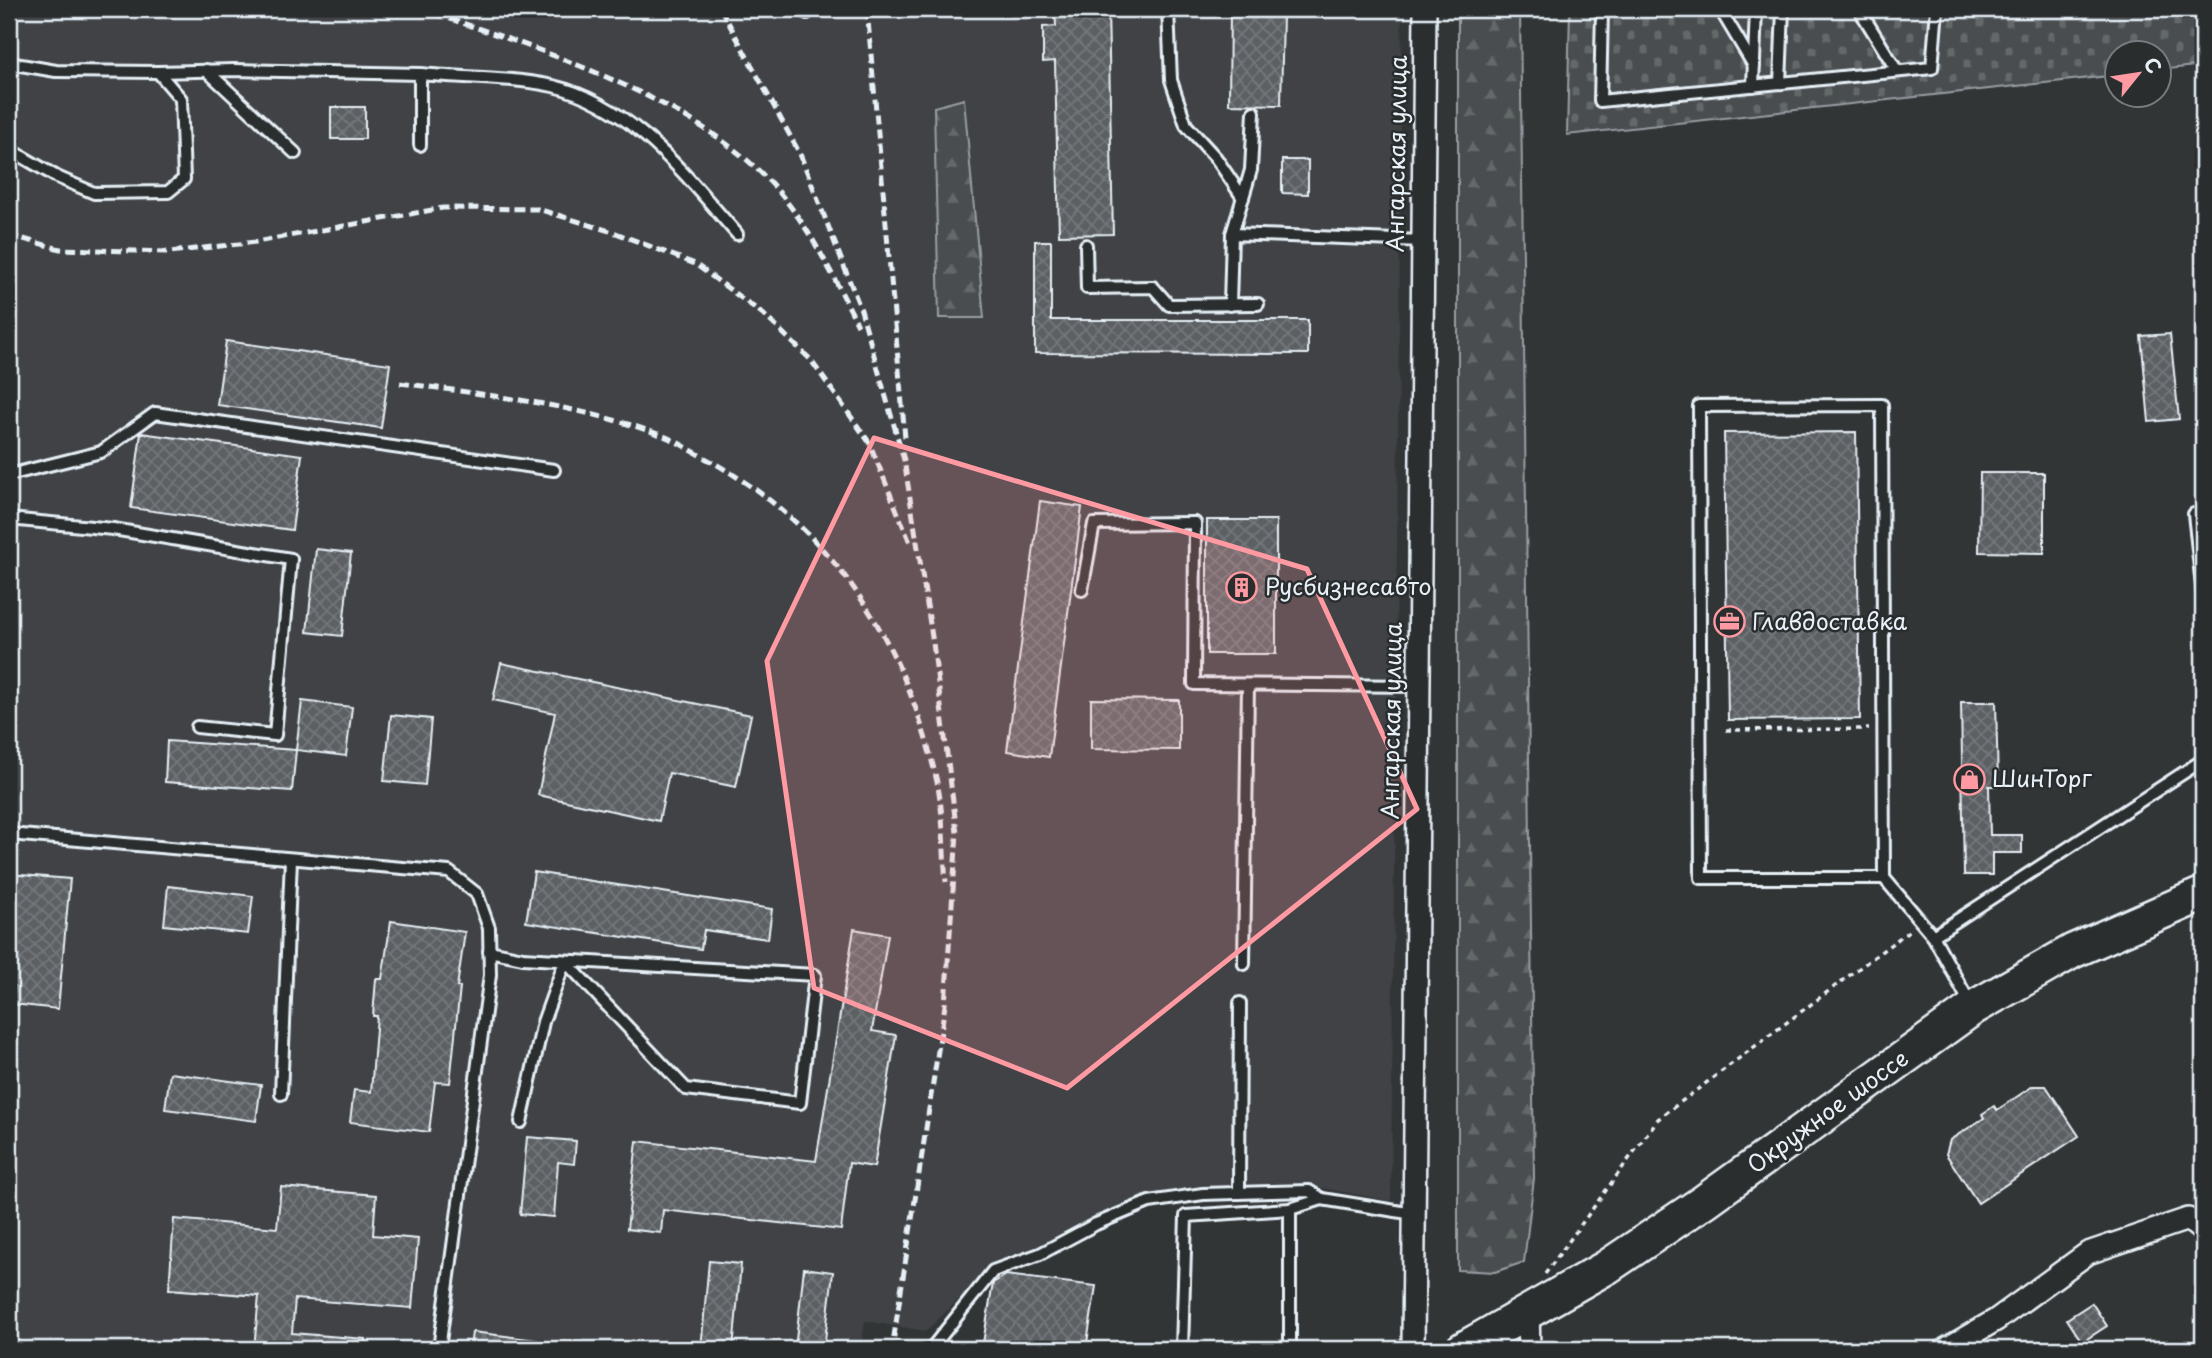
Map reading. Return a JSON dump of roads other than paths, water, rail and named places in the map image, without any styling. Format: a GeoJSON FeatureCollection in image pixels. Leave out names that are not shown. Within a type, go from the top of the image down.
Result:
{"type":"FeatureCollection","features":[{"type":"Feature","properties":{"kind":"main road","name":"Окружное шоссе"},"geometry":{"type":"LineString","coordinates":[[1463,1349],[1607,1267],[1705,1201],[1973,1008],[2073,951],[2203,894]]}},
{"type":"Feature","properties":{"kind":"street","name":"Ангарская улица"},"geometry":{"type":"LineString","coordinates":[[1413,1349],[1425,9]]}},
{"type":"Feature","properties":{"kind":"street"},"geometry":{"type":"LineString","coordinates":[[1946,1349],[1996,1320],[2088,1252],[2188,1219],[2203,1231]]}},
{"type":"Feature","properties":{"kind":"street"},"geometry":{"type":"LineString","coordinates":[[1528,1312],[1529,1349]]}},
{"type":"Feature","properties":{"kind":"lane"},"geometry":{"type":"LineString","coordinates":[[1168,9],[1171,80],[1186,125],[1216,158],[1243,198]]}},
{"type":"Feature","properties":{"kind":"lane"},"geometry":{"type":"LineString","coordinates":[[1602,9],[1600,101],[1932,68],[1937,9]]}},
{"type":"Feature","properties":{"kind":"lane"},"geometry":{"type":"LineString","coordinates":[[1720,9],[1754,66]]}},
{"type":"Feature","properties":{"kind":"lane"},"geometry":{"type":"LineString","coordinates":[[1753,86],[1756,9]]}},
{"type":"Feature","properties":{"kind":"lane"},"geometry":{"type":"LineString","coordinates":[[1780,83],[1783,9]]}},
{"type":"Feature","properties":{"kind":"lane"},"geometry":{"type":"LineString","coordinates":[[1859,9],[1897,71]]}},
{"type":"Feature","properties":{"kind":"lane"},"geometry":{"type":"LineString","coordinates":[[9,63],[56,71],[206,70],[420,74],[552,86],[591,99],[621,115],[673,162],[737,234]]}},
{"type":"Feature","properties":{"kind":"lane"},"geometry":{"type":"LineString","coordinates":[[206,70],[295,153]]}},
{"type":"Feature","properties":{"kind":"lane"},"geometry":{"type":"LineString","coordinates":[[9,149],[57,177],[94,193],[168,192],[184,179],[181,99],[158,72]]}},
{"type":"Feature","properties":{"kind":"lane"},"geometry":{"type":"LineString","coordinates":[[420,74],[420,145]]}},
{"type":"Feature","properties":{"kind":"lane"},"geometry":{"type":"LineString","coordinates":[[1230,305],[1232,234],[1251,170],[1254,113]]}},
{"type":"Feature","properties":{"kind":"lane"},"geometry":{"type":"LineString","coordinates":[[1232,234],[1423,241]]}},
{"type":"Feature","properties":{"kind":"lane"},"geometry":{"type":"LineString","coordinates":[[1086,245],[1087,288],[1153,287],[1169,305],[1258,304]]}},
{"type":"Feature","properties":{"kind":"lane"},"geometry":{"type":"LineString","coordinates":[[1884,878],[1701,878],[1699,406],[1882,405],[1884,878],[1933,936],[1973,1008]]}},
{"type":"Feature","properties":{"kind":"lane"},"geometry":{"type":"LineString","coordinates":[[9,475],[101,452],[155,413],[554,470]]}},
{"type":"Feature","properties":{"kind":"lane"},"geometry":{"type":"LineString","coordinates":[[2194,514],[2203,595]]}},
{"type":"Feature","properties":{"kind":"lane"},"geometry":{"type":"LineString","coordinates":[[9,519],[113,529],[291,559],[275,735],[197,727]]}},
{"type":"Feature","properties":{"kind":"lane"},"geometry":{"type":"LineString","coordinates":[[1082,590],[1094,524],[1195,523],[1194,684],[1419,686]]}},
{"type":"Feature","properties":{"kind":"lane"},"geometry":{"type":"LineString","coordinates":[[1244,964],[1248,685]]}},
{"type":"Feature","properties":{"kind":"lane"},"geometry":{"type":"LineString","coordinates":[[1933,936],[2203,760]]}},
{"type":"Feature","properties":{"kind":"lane"},"geometry":{"type":"LineString","coordinates":[[9,834],[449,872],[477,894],[489,928],[490,975],[439,1349]]}},
{"type":"Feature","properties":{"kind":"lane"},"geometry":{"type":"LineString","coordinates":[[281,1094],[291,859]]}},
{"type":"Feature","properties":{"kind":"lane"},"geometry":{"type":"LineString","coordinates":[[489,951],[523,958],[815,975],[800,1103],[686,1089],[565,961]]}},
{"type":"Feature","properties":{"kind":"lane"},"geometry":{"type":"LineString","coordinates":[[521,1122],[543,1022],[565,961]]}},
{"type":"Feature","properties":{"kind":"lane"},"geometry":{"type":"LineString","coordinates":[[1239,1193],[1240,1003]]}},
{"type":"Feature","properties":{"kind":"lane"},"geometry":{"type":"LineString","coordinates":[[931,1349],[993,1271],[1040,1254],[1096,1224],[1149,1202],[1239,1193],[1309,1191],[1322,1199],[1414,1214]]}},
{"type":"Feature","properties":{"kind":"lane"},"geometry":{"type":"LineString","coordinates":[[1182,1349],[1186,1216],[1290,1209],[1322,1199]]}},
{"type":"Feature","properties":{"kind":"lane"},"geometry":{"type":"LineString","coordinates":[[1290,1209],[1290,1349]]}},
{"type":"Feature","properties":{"kind":"waterway"},"geometry":{"type":"LineString","coordinates":[[2202,848],[2197,832],[2203,830]]}},
{"type":"Feature","properties":{"kind":"railway"},"geometry":{"type":"LineString","coordinates":[[421,9],[559,57],[606,77],[696,123],[735,150],[769,181],[796,214],[819,250],[858,325]]}},
{"type":"Feature","properties":{"kind":"railway"},"geometry":{"type":"LineString","coordinates":[[721,9],[800,154],[861,310],[904,460],[933,643],[957,833],[945,1005],[892,1349]]}},
{"type":"Feature","properties":{"kind":"railway"},"geometry":{"type":"LineString","coordinates":[[867,9],[905,438]]}},
{"type":"Feature","properties":{"kind":"railway"},"geometry":{"type":"LineString","coordinates":[[9,235],[60,249],[169,252],[256,242],[443,208],[538,209],[616,233],[695,264],[763,314],[810,359],[869,442],[911,545]]}},
{"type":"Feature","properties":{"kind":"railway"},"geometry":{"type":"LineString","coordinates":[[400,383],[563,408],[658,434],[682,445],[751,486],[791,518],[827,554],[857,593],[884,636],[905,682],[923,730],[937,782],[946,882]]}},
{"type":"Feature","properties":{"kind":"place","name":"Русбизнесавто"},"geometry":{"type":"Point","coordinates":[1242,587]}},
{"type":"Feature","properties":{"kind":"place","name":"Главдоставка"},"geometry":{"type":"Point","coordinates":[1729,622]}},
{"type":"Feature","properties":{"kind":"place","name":"ШинТорг"},"geometry":{"type":"Point","coordinates":[1969,779]}}]}
